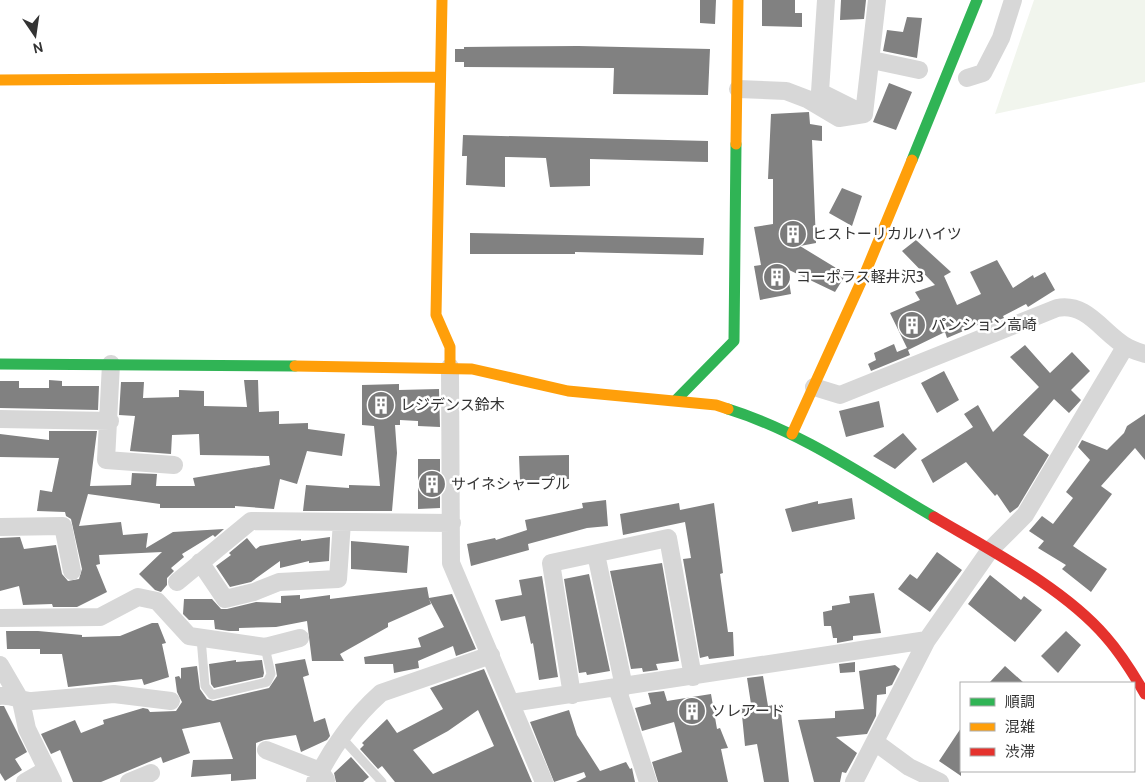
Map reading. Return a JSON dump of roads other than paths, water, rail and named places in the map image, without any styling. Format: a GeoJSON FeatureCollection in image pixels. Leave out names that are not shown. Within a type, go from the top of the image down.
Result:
{"type":"FeatureCollection","features":[{"type":"Feature","properties":{"kind":"street"},"geometry":{"type":"LineString","coordinates":[[442,0],[439,77],[436,316],[450,347],[451,563],[544,782]]}},
{"type":"Feature","properties":{"kind":"street"},"geometry":{"type":"LineString","coordinates":[[676,400],[734,341],[738,0]]}},
{"type":"Feature","properties":{"kind":"street"},"geometry":{"type":"LineString","coordinates":[[826,0],[820,92],[864,114]]}},
{"type":"Feature","properties":{"kind":"street"},"geometry":{"type":"LineString","coordinates":[[864,114],[872,60],[877,0]]}},
{"type":"Feature","properties":{"kind":"street"},"geometry":{"type":"LineString","coordinates":[[792,434],[866,271],[977,0]]}},
{"type":"Feature","properties":{"kind":"street"},"geometry":{"type":"LineString","coordinates":[[967,78],[983,73],[1001,38],[1013,0]]}},
{"type":"Feature","properties":{"kind":"street"},"geometry":{"type":"LineString","coordinates":[[872,60],[919,70]]}},
{"type":"Feature","properties":{"kind":"street"},"geometry":{"type":"LineString","coordinates":[[0,80],[439,77]]}},
{"type":"Feature","properties":{"kind":"street"},"geometry":{"type":"LineString","coordinates":[[738,89],[786,91],[807,99],[839,118],[864,114]]}},
{"type":"Feature","properties":{"kind":"street"},"geometry":{"type":"LineString","coordinates":[[814,387],[840,395],[1057,308],[1069,306],[1092,318],[1125,346],[1145,354]]}},
{"type":"Feature","properties":{"kind":"street"},"geometry":{"type":"LineString","coordinates":[[854,782],[927,640],[990,550],[1025,515],[1125,346]]}},
{"type":"Feature","properties":{"kind":"street"},"geometry":{"type":"LineString","coordinates":[[0,364],[450,367],[472,369],[568,391],[716,405],[760,419],[792,434],[990,550],[1068,601],[1106,637],[1136,677],[1145,694]]}},
{"type":"Feature","properties":{"kind":"street"},"geometry":{"type":"LineString","coordinates":[[111,364],[110,421],[106,460],[174,466]]}},
{"type":"Feature","properties":{"kind":"street"},"geometry":{"type":"LineString","coordinates":[[0,419],[110,421]]}},
{"type":"Feature","properties":{"kind":"street"},"geometry":{"type":"LineString","coordinates":[[177,582],[251,521],[452,523]]}},
{"type":"Feature","properties":{"kind":"street"},"geometry":{"type":"LineString","coordinates":[[200,562],[225,599],[254,592],[279,582],[338,579],[342,522]]}},
{"type":"Feature","properties":{"kind":"street"},"geometry":{"type":"LineString","coordinates":[[0,527],[63,526],[72,571]]}},
{"type":"Feature","properties":{"kind":"street"},"geometry":{"type":"LineString","coordinates":[[572,695],[551,563],[668,538],[693,677]]}},
{"type":"Feature","properties":{"kind":"street"},"geometry":{"type":"LineString","coordinates":[[596,554],[620,688],[648,782]]}},
{"type":"Feature","properties":{"kind":"street"},"geometry":{"type":"LineString","coordinates":[[0,618],[100,617],[138,597],[158,601],[189,636],[265,647],[300,638]]}},
{"type":"Feature","properties":{"kind":"street"},"geometry":{"type":"LineString","coordinates":[[511,703],[693,677],[927,640]]}},
{"type":"Feature","properties":{"kind":"street"},"geometry":{"type":"LineString","coordinates":[[266,750],[321,778],[342,738],[367,706],[381,694],[491,654]]}},
{"type":"Feature","properties":{"kind":"street"},"geometry":{"type":"LineString","coordinates":[[0,665],[21,701],[26,729],[49,776],[25,782]]}},
{"type":"Feature","properties":{"kind":"street"},"geometry":{"type":"LineString","coordinates":[[0,696],[6,695],[21,701],[114,694],[171,701]]}},
{"type":"Feature","properties":{"kind":"street"},"geometry":{"type":"LineString","coordinates":[[875,742],[909,767],[940,782]]}},
{"type":"Feature","properties":{"kind":"street"},"geometry":{"type":"LineString","coordinates":[[129,782],[151,773]]}},
{"type":"Feature","properties":{"kind":"lane"},"geometry":{"type":"LineString","coordinates":[[201,638],[205,686],[212,695],[267,682],[271,674],[265,647]]}},
{"type":"Feature","properties":{"kind":"lane"},"geometry":{"type":"LineString","coordinates":[[342,738],[382,782]]}},
{"type":"Feature","properties":{"kind":"place","name":"ヒストーリカルハイツ"},"geometry":{"type":"Point","coordinates":[793,234]}},
{"type":"Feature","properties":{"kind":"place","name":"コーポラス軽井沢3"},"geometry":{"type":"Point","coordinates":[777,277]}},
{"type":"Feature","properties":{"kind":"place","name":"パンション高崎"},"geometry":{"type":"Point","coordinates":[912,325]}},
{"type":"Feature","properties":{"kind":"place","name":"レジデンス鈴木"},"geometry":{"type":"Point","coordinates":[381,405]}},
{"type":"Feature","properties":{"kind":"place","name":"サイネシャープル"},"geometry":{"type":"Point","coordinates":[432,484]}},
{"type":"Feature","properties":{"kind":"place","name":"ソレアード"},"geometry":{"type":"Point","coordinates":[692,711]}}]}
